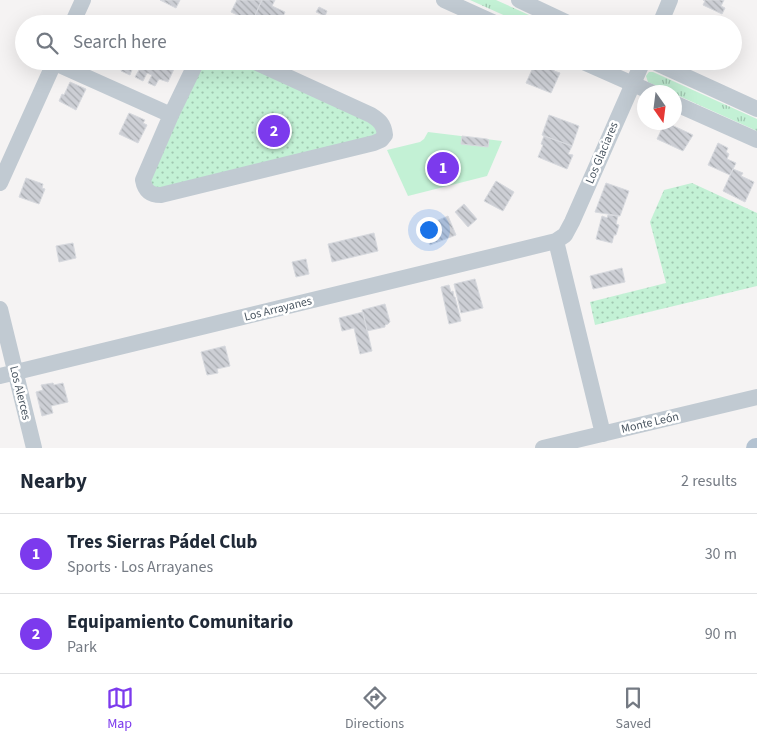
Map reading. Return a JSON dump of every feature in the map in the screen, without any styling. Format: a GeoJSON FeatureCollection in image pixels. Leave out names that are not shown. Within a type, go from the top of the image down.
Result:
{"type":"FeatureCollection","features":[{"type":"Feature","properties":{"kind":"street"},"geometry":{"type":"LineString","coordinates":[[76,15],[83,0]]}},
{"type":"Feature","properties":{"kind":"street"},"geometry":{"type":"LineString","coordinates":[[444,0],[477,15]]}},
{"type":"Feature","properties":{"kind":"street"},"geometry":{"type":"LineString","coordinates":[[519,0],[551,15]]}},
{"type":"Feature","properties":{"kind":"street"},"geometry":{"type":"LineString","coordinates":[[664,15],[670,0]]}},
{"type":"Feature","properties":{"kind":"street"},"geometry":{"type":"LineString","coordinates":[[0,183],[51,70]]}},
{"type":"Feature","properties":{"kind":"street"},"geometry":{"type":"LineString","coordinates":[[73,70],[171,115]]}},
{"type":"Feature","properties":{"kind":"street"},"geometry":{"type":"LineString","coordinates":[[193,70],[171,115],[144,180],[144,186],[148,192],[154,195],[161,195],[374,143],[381,140],[385,135],[385,128],[380,121],[371,115],[272,70]]}},
{"type":"Feature","properties":{"kind":"street"},"geometry":{"type":"LineString","coordinates":[[601,70],[637,86]]}},
{"type":"Feature","properties":{"kind":"street","name":"Los Glaciares"},"geometry":{"type":"LineString","coordinates":[[556,242],[565,235],[572,222],[639,70]]}},
{"type":"Feature","properties":{"kind":"street"},"geometry":{"type":"LineString","coordinates":[[672,70],[757,109]]}},
{"type":"Feature","properties":{"kind":"street"},"geometry":{"type":"LineString","coordinates":[[682,107],[757,140]]}},
{"type":"Feature","properties":{"kind":"street"},"geometry":{"type":"LineString","coordinates":[[556,242],[603,434]]}},
{"type":"Feature","properties":{"kind":"street","name":"Los Arrayanes"},"geometry":{"type":"LineString","coordinates":[[8,374],[556,242]]}},
{"type":"Feature","properties":{"kind":"street","name":"Los Alerces"},"geometry":{"type":"LineString","coordinates":[[0,309],[8,374],[34,448]]}},
{"type":"Feature","properties":{"kind":"street","name":"Monte León"},"geometry":{"type":"LineString","coordinates":[[543,448],[757,397]]}},
{"type":"Feature","properties":{"kind":"green space"},"geometry":{"type":"Polygon","coordinates":[[[470,0],[496,0],[529,15],[503,15],[470,0]]]}},
{"type":"Feature","properties":{"kind":"green space"},"geometry":{"type":"Polygon","coordinates":[[[193,70],[273,70],[371,115],[385,135],[154,195],[146,174],[193,70]]]}},
{"type":"Feature","properties":{"kind":"green space"},"geometry":{"type":"Polygon","coordinates":[[[649,72],[653,72],[682,85],[655,85],[648,82],[646,76],[649,72]]]}},
{"type":"Feature","properties":{"kind":"green space"},"geometry":{"type":"Polygon","coordinates":[[[682,85],[757,119],[757,131],[682,97],[682,85]]]}},
{"type":"Feature","properties":{"kind":"green space"},"geometry":{"type":"Polygon","coordinates":[[[428,132],[502,141],[487,176],[408,196],[387,150],[420,142],[428,132]]]}},
{"type":"Feature","properties":{"kind":"green space"},"geometry":{"type":"Polygon","coordinates":[[[692,183],[757,213],[757,286],[595,325],[590,302],[666,283],[650,222],[664,190],[692,183]]]}},
{"type":"Feature","properties":{"kind":"building"},"geometry":{"type":"Polygon","coordinates":[[[160,0],[180,0],[176,8],[160,0]]]}},
{"type":"Feature","properties":{"kind":"building"},"geometry":{"type":"Polygon","coordinates":[[[237,0],[262,0],[255,15],[237,15],[231,12],[237,0]]]}},
{"type":"Feature","properties":{"kind":"building"},"geometry":{"type":"Polygon","coordinates":[[[262,0],[275,0],[272,6],[285,12],[284,15],[255,15],[262,0]]]}},
{"type":"Feature","properties":{"kind":"building"},"geometry":{"type":"Polygon","coordinates":[[[703,0],[724,0],[721,6],[725,8],[722,14],[703,5],[705,1],[703,0]]]}},
{"type":"Feature","properties":{"kind":"building"},"geometry":{"type":"Polygon","coordinates":[[[319,7],[327,11],[325,15],[316,12],[319,7]]]}},
{"type":"Feature","properties":{"kind":"building"},"geometry":{"type":"Polygon","coordinates":[[[122,70],[132,70],[130,75],[122,70]]]}},
{"type":"Feature","properties":{"kind":"building"},"geometry":{"type":"Polygon","coordinates":[[[139,70],[174,70],[168,82],[159,79],[155,86],[148,83],[152,75],[147,73],[143,81],[135,77],[139,70]]]}},
{"type":"Feature","properties":{"kind":"building"},"geometry":{"type":"Polygon","coordinates":[[[532,70],[554,70],[560,73],[551,93],[526,83],[532,70]]]}},
{"type":"Feature","properties":{"kind":"building"},"geometry":{"type":"Polygon","coordinates":[[[70,82],[86,89],[76,110],[59,101],[70,82]]]}},
{"type":"Feature","properties":{"kind":"building"},"geometry":{"type":"Polygon","coordinates":[[[129,113],[145,120],[143,123],[147,125],[138,143],[119,134],[129,113]]]}},
{"type":"Feature","properties":{"kind":"building"},"geometry":{"type":"Polygon","coordinates":[[[549,115],[579,126],[572,146],[542,135],[549,115]]]}},
{"type":"Feature","properties":{"kind":"building"},"geometry":{"type":"Polygon","coordinates":[[[661,130],[682,130],[693,135],[683,151],[657,139],[661,130]]]}},
{"type":"Feature","properties":{"kind":"building"},"geometry":{"type":"Polygon","coordinates":[[[462,136],[487,139],[489,140],[488,147],[461,144],[462,136]]]}},
{"type":"Feature","properties":{"kind":"building"},"geometry":{"type":"Polygon","coordinates":[[[544,136],[572,146],[568,154],[573,155],[567,169],[538,157],[543,145],[541,144],[544,136]]]}},
{"type":"Feature","properties":{"kind":"building"},"geometry":{"type":"Polygon","coordinates":[[[718,143],[728,148],[726,152],[729,154],[727,159],[736,163],[730,175],[708,165],[718,143]]]}},
{"type":"Feature","properties":{"kind":"building"},"geometry":{"type":"Polygon","coordinates":[[[733,169],[743,173],[741,176],[754,182],[745,202],[723,191],[733,169]]]}},
{"type":"Feature","properties":{"kind":"building"},"geometry":{"type":"Polygon","coordinates":[[[26,178],[43,184],[42,188],[45,189],[39,204],[19,197],[26,178]]]}},
{"type":"Feature","properties":{"kind":"building"},"geometry":{"type":"Polygon","coordinates":[[[496,181],[514,192],[503,211],[484,201],[496,181]]]}},
{"type":"Feature","properties":{"kind":"building"},"geometry":{"type":"Polygon","coordinates":[[[606,183],[629,191],[620,216],[595,212],[606,183]]]}},
{"type":"Feature","properties":{"kind":"building"},"geometry":{"type":"Polygon","coordinates":[[[464,204],[477,219],[468,227],[455,212],[464,204]]]}},
{"type":"Feature","properties":{"kind":"building"},"geometry":{"type":"Polygon","coordinates":[[[608,215],[618,216],[616,224],[619,225],[612,243],[596,239],[602,216],[607,218],[608,215]]]}},
{"type":"Feature","properties":{"kind":"building"},"geometry":{"type":"Polygon","coordinates":[[[448,216],[456,235],[430,245],[422,227],[448,216]]]}},
{"type":"Feature","properties":{"kind":"building"},"geometry":{"type":"Polygon","coordinates":[[[374,233],[378,251],[332,262],[328,244],[374,233]]]}},
{"type":"Feature","properties":{"kind":"building"},"geometry":{"type":"Polygon","coordinates":[[[73,243],[76,258],[59,262],[56,246],[73,243]]]}},
{"type":"Feature","properties":{"kind":"building"},"geometry":{"type":"Polygon","coordinates":[[[306,259],[309,274],[296,277],[292,262],[306,259]]]}},
{"type":"Feature","properties":{"kind":"building"},"geometry":{"type":"Polygon","coordinates":[[[622,268],[625,282],[593,289],[590,276],[622,268]]]}},
{"type":"Feature","properties":{"kind":"building"},"geometry":{"type":"Polygon","coordinates":[[[475,279],[483,308],[461,313],[454,284],[475,279]]]}},
{"type":"Feature","properties":{"kind":"building"},"geometry":{"type":"Polygon","coordinates":[[[449,285],[455,297],[461,321],[449,324],[441,287],[449,285]]]}},
{"type":"Feature","properties":{"kind":"building"},"geometry":{"type":"Polygon","coordinates":[[[385,304],[390,322],[385,327],[367,331],[362,310],[385,304]]]}},
{"type":"Feature","properties":{"kind":"building"},"geometry":{"type":"Polygon","coordinates":[[[363,312],[372,351],[360,354],[354,328],[342,331],[339,318],[363,312]]]}},
{"type":"Feature","properties":{"kind":"building"},"geometry":{"type":"Polygon","coordinates":[[[225,346],[230,366],[217,369],[218,373],[207,375],[201,352],[225,346]]]}},
{"type":"Feature","properties":{"kind":"building"},"geometry":{"type":"Polygon","coordinates":[[[53,383],[54,385],[63,383],[68,402],[51,406],[53,413],[42,416],[36,392],[43,390],[41,385],[53,383]]]}},
{"type":"Feature","properties":{"kind":"place","name":"Equipamiento Comunitario"},"geometry":{"type":"Point","coordinates":[274,131]}},
{"type":"Feature","properties":{"kind":"place","name":"Tres Sierras Pádel Club"},"geometry":{"type":"Point","coordinates":[443,168]}}]}
